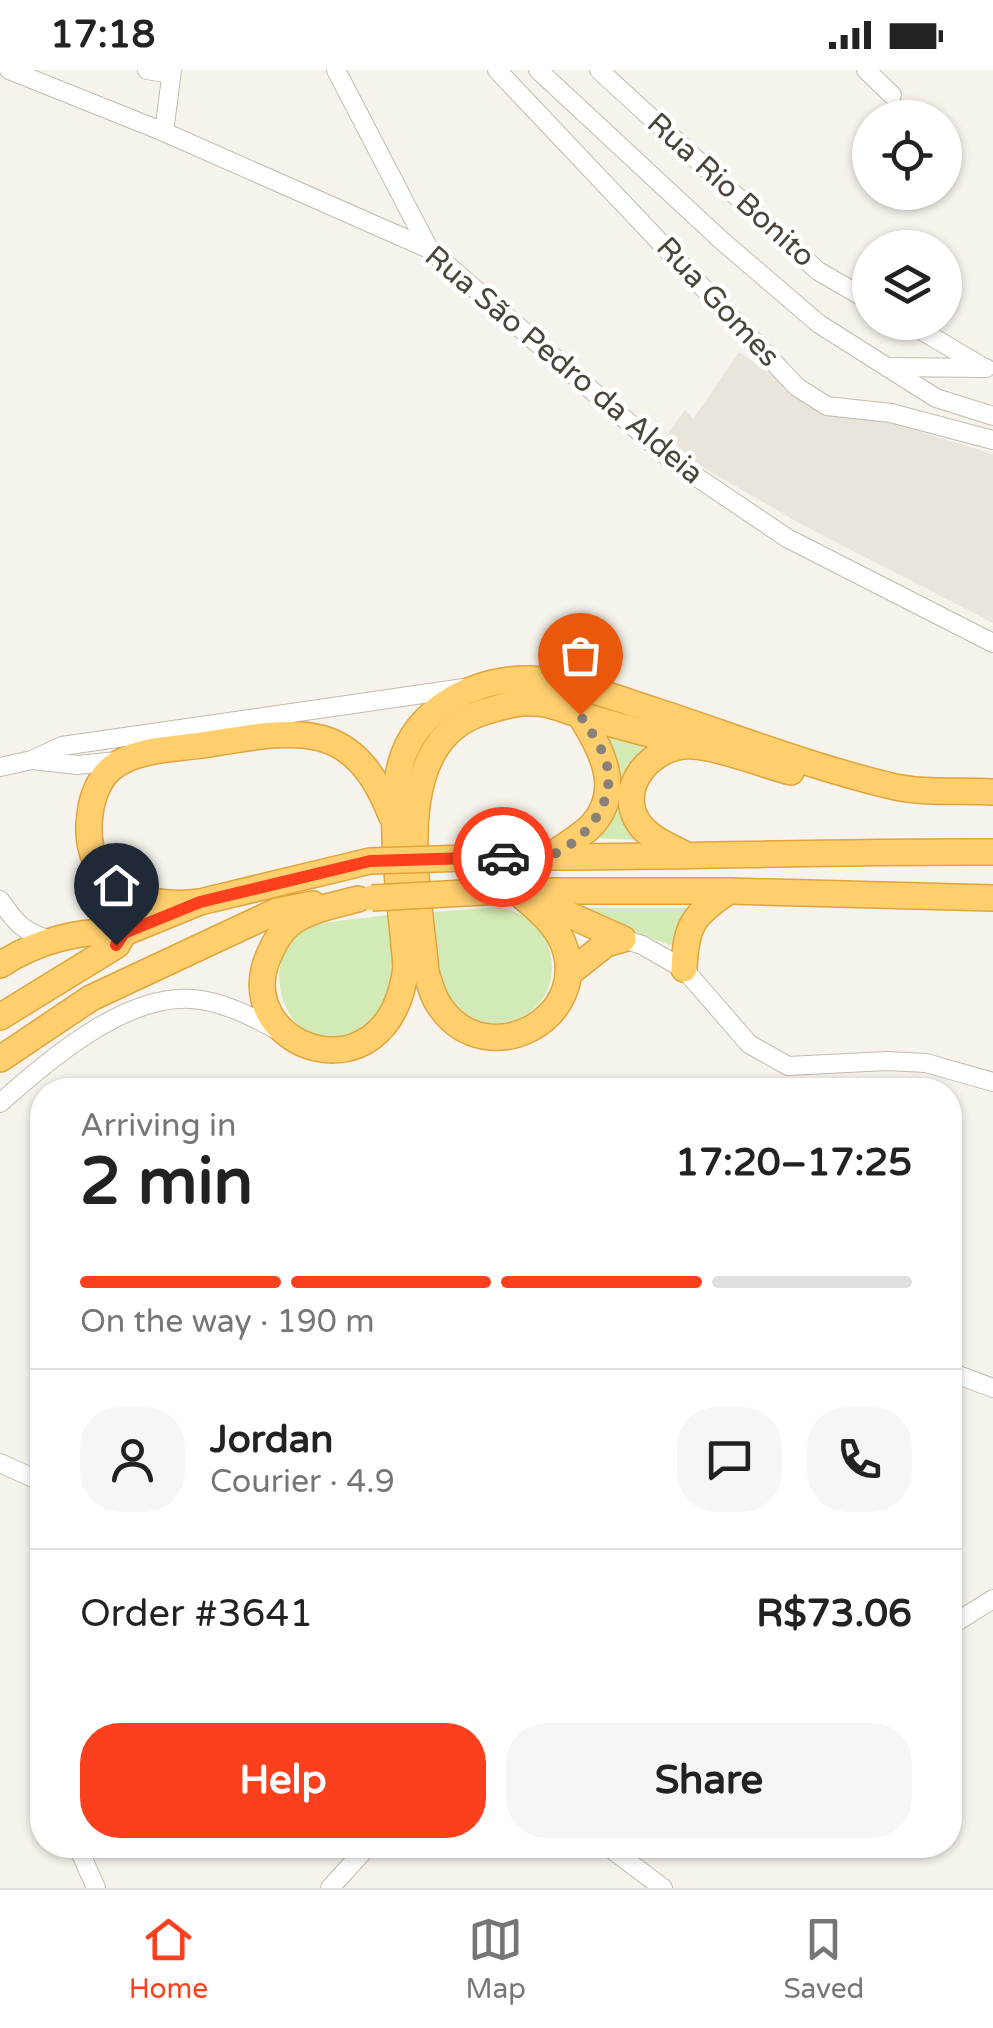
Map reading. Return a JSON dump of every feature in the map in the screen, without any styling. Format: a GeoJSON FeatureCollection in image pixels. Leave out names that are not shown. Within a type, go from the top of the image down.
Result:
{"type":"FeatureCollection","features":[{"type":"Feature","properties":{"kind":"highway"},"geometry":{"type":"LineString","coordinates":[[365,898],[298,918],[276,940],[266,960],[263,986],[267,1007],[284,1033],[306,1046],[350,1048],[378,1033],[401,1002],[406,967],[396,785],[409,743],[423,723],[441,706],[484,685],[530,679],[569,684],[892,787],[993,792]]}},
{"type":"Feature","properties":{"kind":"highway"},"geometry":{"type":"LineString","coordinates":[[509,891],[556,930],[564,944],[566,990],[550,1016],[519,1035],[501,1039],[481,1037],[445,1014],[426,972],[414,822],[425,769],[440,745],[462,722],[513,704],[547,704],[890,799],[993,807]]}},
{"type":"Feature","properties":{"kind":"highway"},"geometry":{"type":"LineString","coordinates":[[548,857],[592,825],[600,814],[608,786],[603,752],[580,715]]}},
{"type":"Feature","properties":{"kind":"highway"},"geometry":{"type":"LineString","coordinates":[[200,902],[158,902],[130,894],[106,877],[95,860],[88,830],[94,795],[104,776],[124,761],[149,753],[264,735],[320,738],[340,744],[367,767],[381,789],[396,827]]}},
{"type":"Feature","properties":{"kind":"highway"},"geometry":{"type":"LineString","coordinates":[[690,857],[645,830],[632,802],[636,778],[643,766],[656,756],[691,745]]}},
{"type":"Feature","properties":{"kind":"highway"},"geometry":{"type":"LineString","coordinates":[[6,958],[52,940],[108,931],[124,933],[200,902],[370,861],[831,851],[993,852]]}},
{"type":"Feature","properties":{"kind":"highway"},"geometry":{"type":"LineString","coordinates":[[509,891],[605,928],[623,939]]}},
{"type":"Feature","properties":{"kind":"highway"},"geometry":{"type":"LineString","coordinates":[[0,1059],[91,998],[276,911],[365,898],[509,891],[728,891],[993,898]]}},
{"type":"Feature","properties":{"kind":"highway"},"geometry":{"type":"LineString","coordinates":[[684,969],[688,930],[707,906],[728,891]]}},
{"type":"Feature","properties":{"kind":"highway"},"geometry":{"type":"LineString","coordinates":[[0,1017],[116,945],[124,933]]}},
{"type":"Feature","properties":{"kind":"highway"},"geometry":{"type":"LineString","coordinates":[[568,974],[606,944],[623,939]]}},
{"type":"Feature","properties":{"kind":"street","name":"Rua São Pedro da Aldeia"},"geometry":{"type":"LineString","coordinates":[[9,70],[164,132],[429,250],[672,461],[786,538],[993,644]]}},
{"type":"Feature","properties":{"kind":"street"},"geometry":{"type":"LineString","coordinates":[[147,70],[172,72],[164,132]]}},
{"type":"Feature","properties":{"kind":"street"},"geometry":{"type":"LineString","coordinates":[[336,70],[429,250]]}},
{"type":"Feature","properties":{"kind":"street","name":"Rua Gomes"},"geometry":{"type":"LineString","coordinates":[[497,70],[798,387],[827,406],[891,414],[993,440]]}},
{"type":"Feature","properties":{"kind":"street"},"geometry":{"type":"LineString","coordinates":[[538,70],[819,324],[936,398],[993,416]]}},
{"type":"Feature","properties":{"kind":"street","name":"Rua Rio Bonito"},"geometry":{"type":"LineString","coordinates":[[599,70],[818,270],[852,290]]}},
{"type":"Feature","properties":{"kind":"street"},"geometry":{"type":"LineString","coordinates":[[866,70],[892,95]]}},
{"type":"Feature","properties":{"kind":"street"},"geometry":{"type":"LineString","coordinates":[[939,340],[989,369]]}},
{"type":"Feature","properties":{"kind":"street"},"geometry":{"type":"LineString","coordinates":[[886,367],[989,369]]}},
{"type":"Feature","properties":{"kind":"street"},"geometry":{"type":"LineString","coordinates":[[0,767],[32,760],[62,746],[484,685]]}},
{"type":"Feature","properties":{"kind":"street"},"geometry":{"type":"LineString","coordinates":[[32,760],[77,765],[124,761]]}},
{"type":"Feature","properties":{"kind":"street"},"geometry":{"type":"LineString","coordinates":[[0,900],[20,928],[30,935],[52,940]]}},
{"type":"Feature","properties":{"kind":"street"},"geometry":{"type":"LineString","coordinates":[[623,939],[642,944],[684,969],[749,1044],[788,1066],[886,1060],[926,1064],[993,1082]]}},
{"type":"Feature","properties":{"kind":"street"},"geometry":{"type":"LineString","coordinates":[[0,1103],[43,1065],[136,1008],[187,998],[205,1000],[284,1033]]}},
{"type":"Feature","properties":{"kind":"street"},"geometry":{"type":"LineString","coordinates":[[962,1376],[993,1388]]}},
{"type":"Feature","properties":{"kind":"street"},"geometry":{"type":"LineString","coordinates":[[0,1463],[30,1477]]}},
{"type":"Feature","properties":{"kind":"street"},"geometry":{"type":"LineString","coordinates":[[962,1617],[993,1599]]}},
{"type":"Feature","properties":{"kind":"street"},"geometry":{"type":"LineString","coordinates":[[83,1858],[96,1888]]}},
{"type":"Feature","properties":{"kind":"street"},"geometry":{"type":"LineString","coordinates":[[330,1888],[357,1858]]}},
{"type":"Feature","properties":{"kind":"street"},"geometry":{"type":"LineString","coordinates":[[623,1858],[663,1888]]}},
{"type":"Feature","properties":{"kind":"shaded area"},"geometry":{"type":"Polygon","coordinates":[[[739,352],[835,417],[882,420],[993,454],[993,623],[799,523],[704,468],[664,439],[685,410],[693,419],[739,352]]]}},
{"type":"Feature","properties":{"kind":"green space"},"geometry":{"type":"Polygon","coordinates":[[[603,730],[661,748],[638,760],[638,840],[594,838],[618,786],[616,763],[603,730]]]}},
{"type":"Feature","properties":{"kind":"green space"},"geometry":{"type":"Polygon","coordinates":[[[500,907],[525,917],[541,931],[550,951],[550,981],[542,1000],[527,1014],[508,1022],[488,1023],[469,1017],[452,1003],[440,980],[432,912],[500,907]]]}},
{"type":"Feature","properties":{"kind":"green space"},"geometry":{"type":"Polygon","coordinates":[[[579,908],[688,908],[672,946],[579,908]]]}},
{"type":"Feature","properties":{"kind":"green space"},"geometry":{"type":"Polygon","coordinates":[[[388,915],[393,973],[386,1004],[367,1024],[342,1036],[315,1036],[304,1030],[285,1006],[281,991],[279,975],[288,946],[311,927],[388,915]]]}},
{"type":"Feature","properties":{"kind":"way so far"},"geometry":{"type":"LineString","coordinates":[[503,857],[548,857],[592,825],[600,814],[609,773],[603,752],[580,715]]}},
{"type":"Feature","properties":{"kind":"route"},"geometry":{"type":"LineString","coordinates":[[116,945],[124,933],[200,902],[370,861],[503,857]]}}]}
